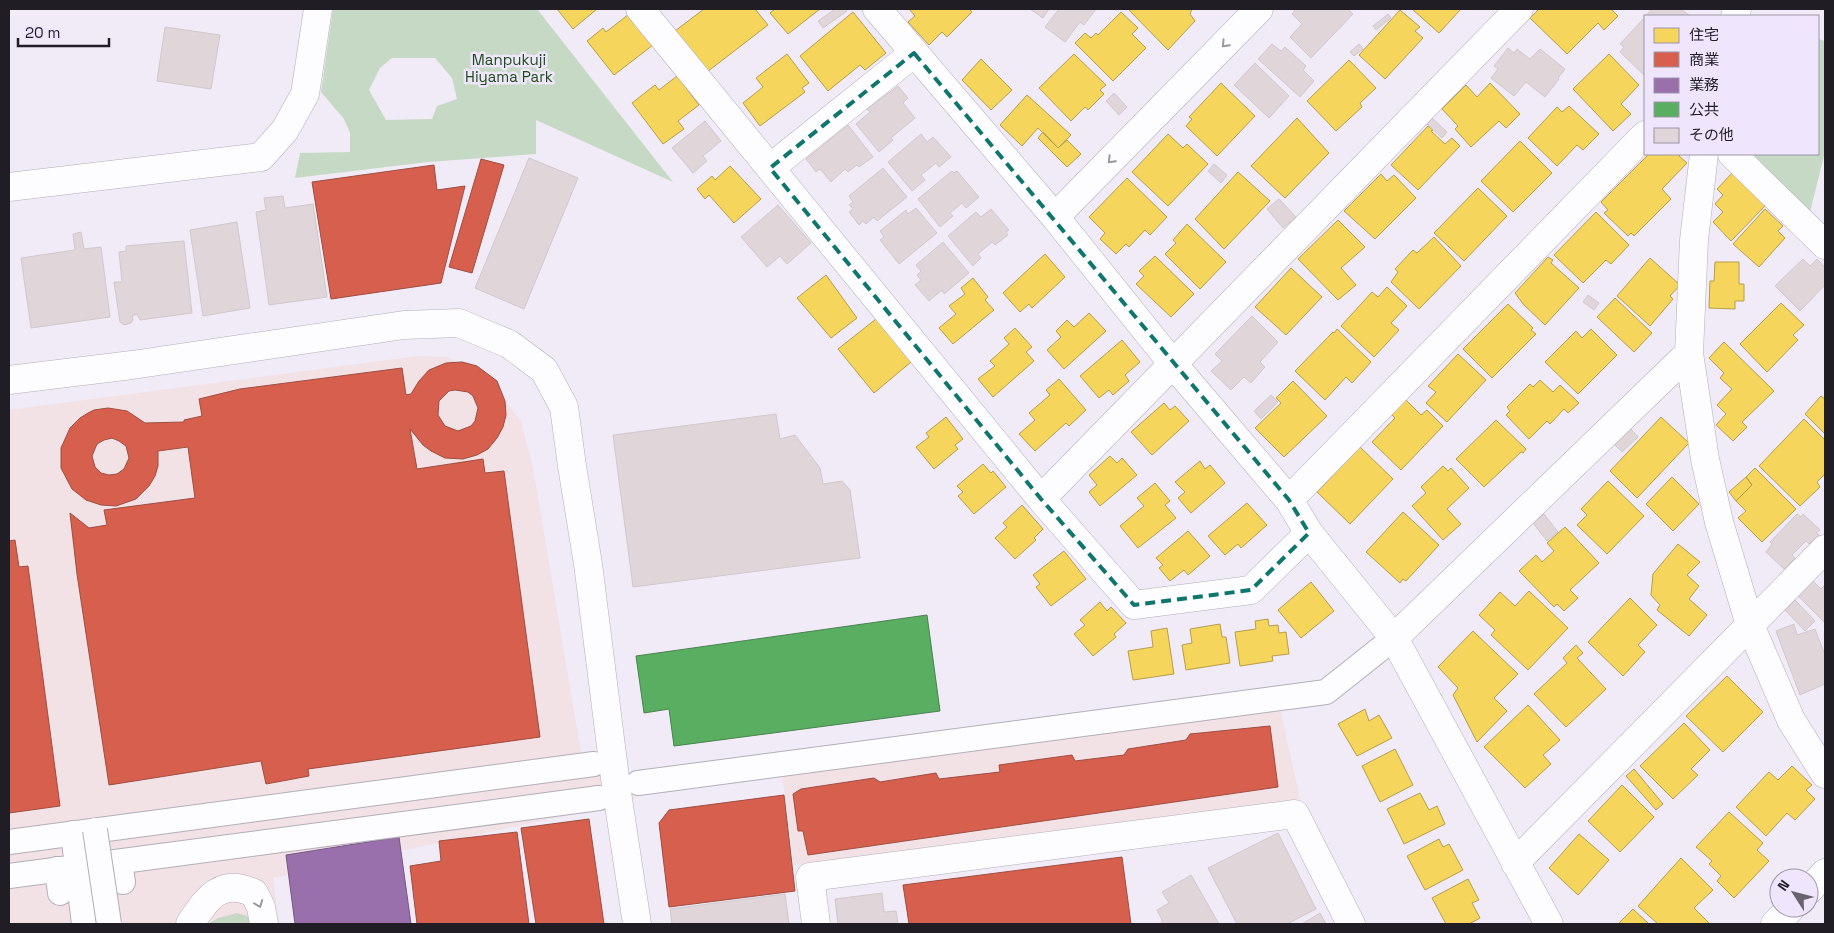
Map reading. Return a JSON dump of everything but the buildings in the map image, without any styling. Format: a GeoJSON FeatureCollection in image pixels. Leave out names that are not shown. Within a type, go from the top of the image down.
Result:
{"type":"FeatureCollection","features":[{"type":"Feature","properties":{"kind":"street"},"geometry":{"type":"LineString","coordinates":[[9,187],[261,157],[285,130],[305,94],[318,9]]}},
{"type":"Feature","properties":{"kind":"street"},"geometry":{"type":"LineString","coordinates":[[640,9],[1041,499],[1134,605],[1251,590],[1309,532]]}},
{"type":"Feature","properties":{"kind":"street"},"geometry":{"type":"LineString","coordinates":[[877,9],[1055,217],[1173,364],[1289,500],[1309,532],[1394,638],[1549,924]]}},
{"type":"Feature","properties":{"kind":"street"},"geometry":{"type":"LineString","coordinates":[[1055,217],[1259,9]]}},
{"type":"Feature","properties":{"kind":"street"},"geometry":{"type":"LineString","coordinates":[[1041,499],[1518,9]]}},
{"type":"Feature","properties":{"kind":"street"},"geometry":{"type":"LineString","coordinates":[[770,168],[914,53]]}},
{"type":"Feature","properties":{"kind":"street"},"geometry":{"type":"LineString","coordinates":[[1289,500],[1644,136]]}},
{"type":"Feature","properties":{"kind":"street"},"geometry":{"type":"LineString","coordinates":[[1704,155],[1694,240],[1689,353],[1705,459],[1719,522],[1750,625],[1791,720],[1825,774]]}},
{"type":"Feature","properties":{"kind":"street"},"geometry":{"type":"LineString","coordinates":[[1733,155],[1825,245]]}},
{"type":"Feature","properties":{"kind":"street"},"geometry":{"type":"LineString","coordinates":[[9,380],[132,366],[404,325],[460,323],[509,344],[544,370],[564,407],[588,564],[616,786],[637,924]]}},
{"type":"Feature","properties":{"kind":"street"},"geometry":{"type":"LineString","coordinates":[[638,783],[1326,692],[1394,638],[1689,353]]}},
{"type":"Feature","properties":{"kind":"street"},"geometry":{"type":"LineString","coordinates":[[1515,863],[1825,549]]}},
{"type":"Feature","properties":{"kind":"street"},"geometry":{"type":"LineString","coordinates":[[9,876],[360,795],[594,764]]}},
{"type":"Feature","properties":{"kind":"street"},"geometry":{"type":"LineString","coordinates":[[9,842],[91,857],[365,830],[599,798]]}},
{"type":"Feature","properties":{"kind":"street"},"geometry":{"type":"LineString","coordinates":[[816,924],[810,877],[1295,814],[1352,924]]}},
{"type":"Feature","properties":{"kind":"street"},"geometry":{"type":"LineString","coordinates":[[60,893],[91,857],[311,820]]}},
{"type":"Feature","properties":{"kind":"street"},"geometry":{"type":"LineString","coordinates":[[84,924],[91,857]]}},
{"type":"Feature","properties":{"kind":"street"},"geometry":{"type":"LineString","coordinates":[[91,857],[109,924]]}},
{"type":"Feature","properties":{"kind":"street"},"geometry":{"type":"LineString","coordinates":[[190,924],[213,893],[226,888],[241,888],[254,893],[261,907],[264,924]]}},
{"type":"Feature","properties":{"kind":"highlighted area"},"geometry":{"type":"Polygon","coordinates":[[[914,53],[1289,500],[1309,533],[1251,590],[1134,605],[1041,499],[770,168],[914,53]]]}},
{"type":"Feature","properties":{"kind":"shaded area"},"geometry":{"type":"Polygon","coordinates":[[[418,356],[446,357],[484,374],[521,421],[533,468],[585,776],[645,776],[1276,690],[1300,799],[794,865],[782,774],[645,794],[593,810],[273,878],[279,924],[9,924],[9,410],[418,356]]]}},
{"type":"Feature","properties":{"kind":"green space","name":"Manpukuji Hiyama Park"},"geometry":{"type":"Polygon","coordinates":[[[333,9],[537,9],[673,182],[536,120],[536,154],[428,162],[295,178],[300,153],[350,152],[350,133],[344,119],[321,92],[333,9]],[[392,58],[380,68],[369,90],[386,120],[432,119],[437,106],[457,99],[452,78],[435,58],[392,58]]]}},
{"type":"Feature","properties":{"kind":"green space"},"geometry":{"type":"Polygon","coordinates":[[[1819,39],[1825,41],[1825,152],[1809,216],[1749,155],[1819,155],[1819,39]]]}},
{"type":"Feature","properties":{"kind":"green space"},"geometry":{"type":"Polygon","coordinates":[[[237,913],[250,917],[254,924],[208,924],[218,918],[237,913]]]}}]}
